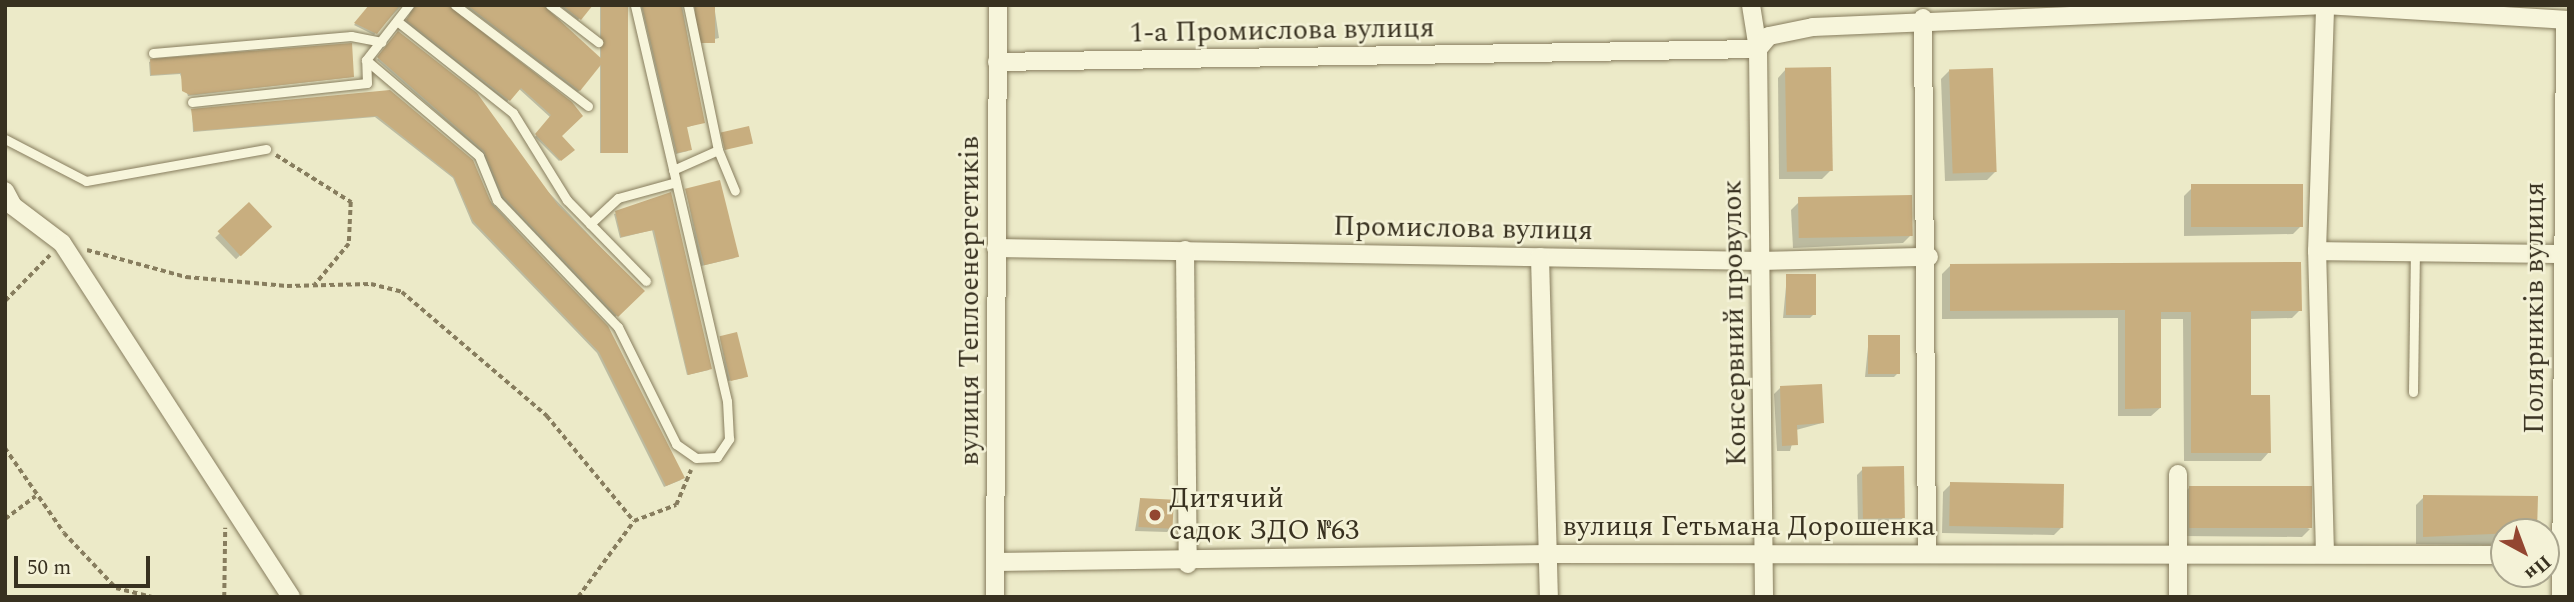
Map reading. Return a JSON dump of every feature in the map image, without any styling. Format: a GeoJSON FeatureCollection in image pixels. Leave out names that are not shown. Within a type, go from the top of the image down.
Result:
{"type":"FeatureCollection","features":[{"type":"Feature","properties":{"kind":"street","name":"вулиця Теплоенергетиків"},"geometry":{"type":"LineString","coordinates":[[995,597],[998,5]]}},
{"type":"Feature","properties":{"kind":"street","name":"Консервний провулок"},"geometry":{"type":"LineString","coordinates":[[1751,5],[1758,49],[1764,597]]}},
{"type":"Feature","properties":{"kind":"street"},"geometry":{"type":"LineString","coordinates":[[1758,49],[1786,30],[1923,19],[2325,5],[2567,20]]}},
{"type":"Feature","properties":{"kind":"street"},"geometry":{"type":"LineString","coordinates":[[2325,5],[2317,251],[2325,554]]}},
{"type":"Feature","properties":{"kind":"street"},"geometry":{"type":"LineString","coordinates":[[1923,19],[1929,257],[1927,553]]}},
{"type":"Feature","properties":{"kind":"street","name":"Полярників вулиця"},"geometry":{"type":"LineString","coordinates":[[2560,519],[2564,445],[2567,20]]}},
{"type":"Feature","properties":{"kind":"street","name":"1-а Промислова вулиця"},"geometry":{"type":"LineString","coordinates":[[997,62],[1758,49]]}},
{"type":"Feature","properties":{"kind":"street"},"geometry":{"type":"LineString","coordinates":[[5,191],[13,206],[62,243],[291,597]]}},
{"type":"Feature","properties":{"kind":"street","name":"Промислова вулиця"},"geometry":{"type":"LineString","coordinates":[[996,248],[1760,261],[1929,257]]}},
{"type":"Feature","properties":{"kind":"street"},"geometry":{"type":"LineString","coordinates":[[1185,250],[1188,564]]}},
{"type":"Feature","properties":{"kind":"street"},"geometry":{"type":"LineString","coordinates":[[2317,251],[2564,254]]}},
{"type":"Feature","properties":{"kind":"street"},"geometry":{"type":"LineString","coordinates":[[1540,257],[1549,597]]}},
{"type":"Feature","properties":{"kind":"street"},"geometry":{"type":"LineString","coordinates":[[2178,474],[2178,597]]}},
{"type":"Feature","properties":{"kind":"street","name":"вулиця Гетьмана Дорошенка"},"geometry":{"type":"LineString","coordinates":[[995,562],[1188,564],[1548,554],[2490,555]]}},
{"type":"Feature","properties":{"kind":"lane"},"geometry":{"type":"LineString","coordinates":[[192,102],[367,83],[366,60],[410,5]]}},
{"type":"Feature","properties":{"kind":"lane"},"geometry":{"type":"LineString","coordinates":[[455,5],[587,106]]}},
{"type":"Feature","properties":{"kind":"lane"},"geometry":{"type":"LineString","coordinates":[[550,5],[597,42]]}},
{"type":"Feature","properties":{"kind":"lane"},"geometry":{"type":"LineString","coordinates":[[366,60],[479,156],[497,200],[618,327],[676,444],[696,458],[716,457],[729,439],[729,426],[635,5]]}},
{"type":"Feature","properties":{"kind":"lane"},"geometry":{"type":"LineString","coordinates":[[688,5],[718,150],[735,191]]}},
{"type":"Feature","properties":{"kind":"lane"},"geometry":{"type":"LineString","coordinates":[[397,21],[513,113],[567,200],[646,281]]}},
{"type":"Feature","properties":{"kind":"lane"},"geometry":{"type":"LineString","coordinates":[[153,53],[351,36],[381,42]]}},
{"type":"Feature","properties":{"kind":"lane"},"geometry":{"type":"LineString","coordinates":[[5,139],[86,181],[266,149]]}},
{"type":"Feature","properties":{"kind":"lane"},"geometry":{"type":"LineString","coordinates":[[673,170],[718,150]]}},
{"type":"Feature","properties":{"kind":"lane"},"geometry":{"type":"LineString","coordinates":[[590,224],[618,198],[676,182]]}},
{"type":"Feature","properties":{"kind":"lane"},"geometry":{"type":"LineString","coordinates":[[2413,392],[2415,252]]}},
{"type":"Feature","properties":{"kind":"path"},"geometry":{"type":"LineString","coordinates":[[266,149],[351,202],[349,244],[315,285]]}},
{"type":"Feature","properties":{"kind":"path"},"geometry":{"type":"LineString","coordinates":[[5,301],[62,243],[186,277],[315,285],[371,284],[402,292],[547,416],[634,521]]}},
{"type":"Feature","properties":{"kind":"path"},"geometry":{"type":"LineString","coordinates":[[5,448],[35,496],[116,588],[153,597]]}},
{"type":"Feature","properties":{"kind":"path"},"geometry":{"type":"LineString","coordinates":[[578,597],[634,521],[676,505],[696,458]]}},
{"type":"Feature","properties":{"kind":"path"},"geometry":{"type":"LineString","coordinates":[[224,597],[226,494]]}},
{"type":"Feature","properties":{"kind":"path"},"geometry":{"type":"LineString","coordinates":[[5,519],[35,496]]}},
{"type":"Feature","properties":{"kind":"building"},"geometry":{"type":"Polygon","coordinates":[[[369,5],[400,5],[377,34],[354,23],[369,5]]]}},
{"type":"Feature","properties":{"kind":"building"},"geometry":{"type":"Polygon","coordinates":[[[416,5],[448,5],[572,102],[583,116],[562,136],[575,150],[561,161],[535,134],[551,115],[521,88],[510,101],[406,20],[416,5]]]}},
{"type":"Feature","properties":{"kind":"building"},"geometry":{"type":"Polygon","coordinates":[[[467,5],[543,5],[604,61],[580,91],[467,5]]]}},
{"type":"Feature","properties":{"kind":"building"},"geometry":{"type":"Polygon","coordinates":[[[562,5],[593,5],[581,20],[562,5]]]}},
{"type":"Feature","properties":{"kind":"building"},"geometry":{"type":"Polygon","coordinates":[[[601,5],[628,5],[628,153],[601,153],[601,5]]]}},
{"type":"Feature","properties":{"kind":"building"},"geometry":{"type":"Polygon","coordinates":[[[642,5],[681,5],[705,123],[687,127],[692,150],[677,153],[642,5]]]}},
{"type":"Feature","properties":{"kind":"building"},"geometry":{"type":"Polygon","coordinates":[[[695,5],[715,5],[715,43],[695,43],[695,5]]]}},
{"type":"Feature","properties":{"kind":"building"},"geometry":{"type":"Polygon","coordinates":[[[398,31],[477,93],[558,205],[645,291],[618,317],[503,196],[484,151],[377,57],[398,31]]]}},
{"type":"Feature","properties":{"kind":"building"},"geometry":{"type":"Polygon","coordinates":[[[352,43],[354,77],[190,95],[182,91],[181,73],[151,75],[150,59],[352,43]]]}},
{"type":"Feature","properties":{"kind":"building"},"geometry":{"type":"Polygon","coordinates":[[[1831,67],[1833,171],[1787,172],[1785,68],[1831,67]]]}},
{"type":"Feature","properties":{"kind":"building"},"geometry":{"type":"Polygon","coordinates":[[[1993,68],[1997,172],[1953,173],[1949,70],[1993,68]]]}},
{"type":"Feature","properties":{"kind":"building"},"geometry":{"type":"Polygon","coordinates":[[[390,90],[473,160],[492,205],[608,326],[685,478],[666,486],[599,352],[473,221],[454,177],[377,116],[194,131],[191,109],[390,90]]]}},
{"type":"Feature","properties":{"kind":"building"},"geometry":{"type":"Polygon","coordinates":[[[749,126],[753,144],[725,150],[721,133],[749,126]]]}},
{"type":"Feature","properties":{"kind":"building"},"geometry":{"type":"Polygon","coordinates":[[[720,180],[739,257],[704,265],[685,189],[720,180]]]}},
{"type":"Feature","properties":{"kind":"building"},"geometry":{"type":"Polygon","coordinates":[[[2191,184],[2303,184],[2303,227],[2191,227],[2191,184]]]}},
{"type":"Feature","properties":{"kind":"building"},"geometry":{"type":"Polygon","coordinates":[[[671,192],[712,369],[688,375],[654,230],[621,237],[615,211],[671,192]]]}},
{"type":"Feature","properties":{"kind":"building"},"geometry":{"type":"Polygon","coordinates":[[[1912,195],[1913,236],[1799,238],[1798,197],[1912,195]]]}},
{"type":"Feature","properties":{"kind":"building"},"geometry":{"type":"Polygon","coordinates":[[[249,202],[272,227],[241,256],[218,231],[249,202]]]}},
{"type":"Feature","properties":{"kind":"building"},"geometry":{"type":"Polygon","coordinates":[[[2301,262],[2302,311],[2251,311],[2251,395],[2270,395],[2271,453],[2191,453],[2191,312],[2161,312],[2161,408],[2125,409],[2125,310],[1950,311],[1950,264],[2301,262]]]}},
{"type":"Feature","properties":{"kind":"building"},"geometry":{"type":"Polygon","coordinates":[[[1786,274],[1816,274],[1816,315],[1786,315],[1786,274]]]}},
{"type":"Feature","properties":{"kind":"building"},"geometry":{"type":"Polygon","coordinates":[[[737,332],[748,377],[731,381],[720,336],[737,332]]]}},
{"type":"Feature","properties":{"kind":"building"},"geometry":{"type":"Polygon","coordinates":[[[1868,335],[1900,335],[1900,374],[1868,374],[1868,335]]]}},
{"type":"Feature","properties":{"kind":"building"},"geometry":{"type":"Polygon","coordinates":[[[1822,384],[1824,423],[1797,425],[1798,445],[1782,446],[1780,386],[1822,384]]]}},
{"type":"Feature","properties":{"kind":"building"},"geometry":{"type":"Polygon","coordinates":[[[1904,466],[1905,518],[1863,519],[1862,467],[1904,466]]]}},
{"type":"Feature","properties":{"kind":"building"},"geometry":{"type":"Polygon","coordinates":[[[1950,482],[2064,484],[2063,528],[1949,526],[1950,482]]]}},
{"type":"Feature","properties":{"kind":"building"},"geometry":{"type":"Polygon","coordinates":[[[2189,486],[2312,486],[2312,528],[2189,528],[2189,486]]]}},
{"type":"Feature","properties":{"kind":"building"},"geometry":{"type":"Polygon","coordinates":[[[2423,495],[2538,496],[2537,518],[2490,518],[2490,534],[2423,537],[2423,495]]]}},
{"type":"Feature","properties":{"kind":"building"},"geometry":{"type":"Polygon","coordinates":[[[1140,498],[1174,500],[1172,529],[1138,527],[1140,498]]]}},
{"type":"Feature","properties":{"kind":"place","name":"Дитячий садок ЗДО №63"},"geometry":{"type":"Point","coordinates":[1155,515]}}]}
